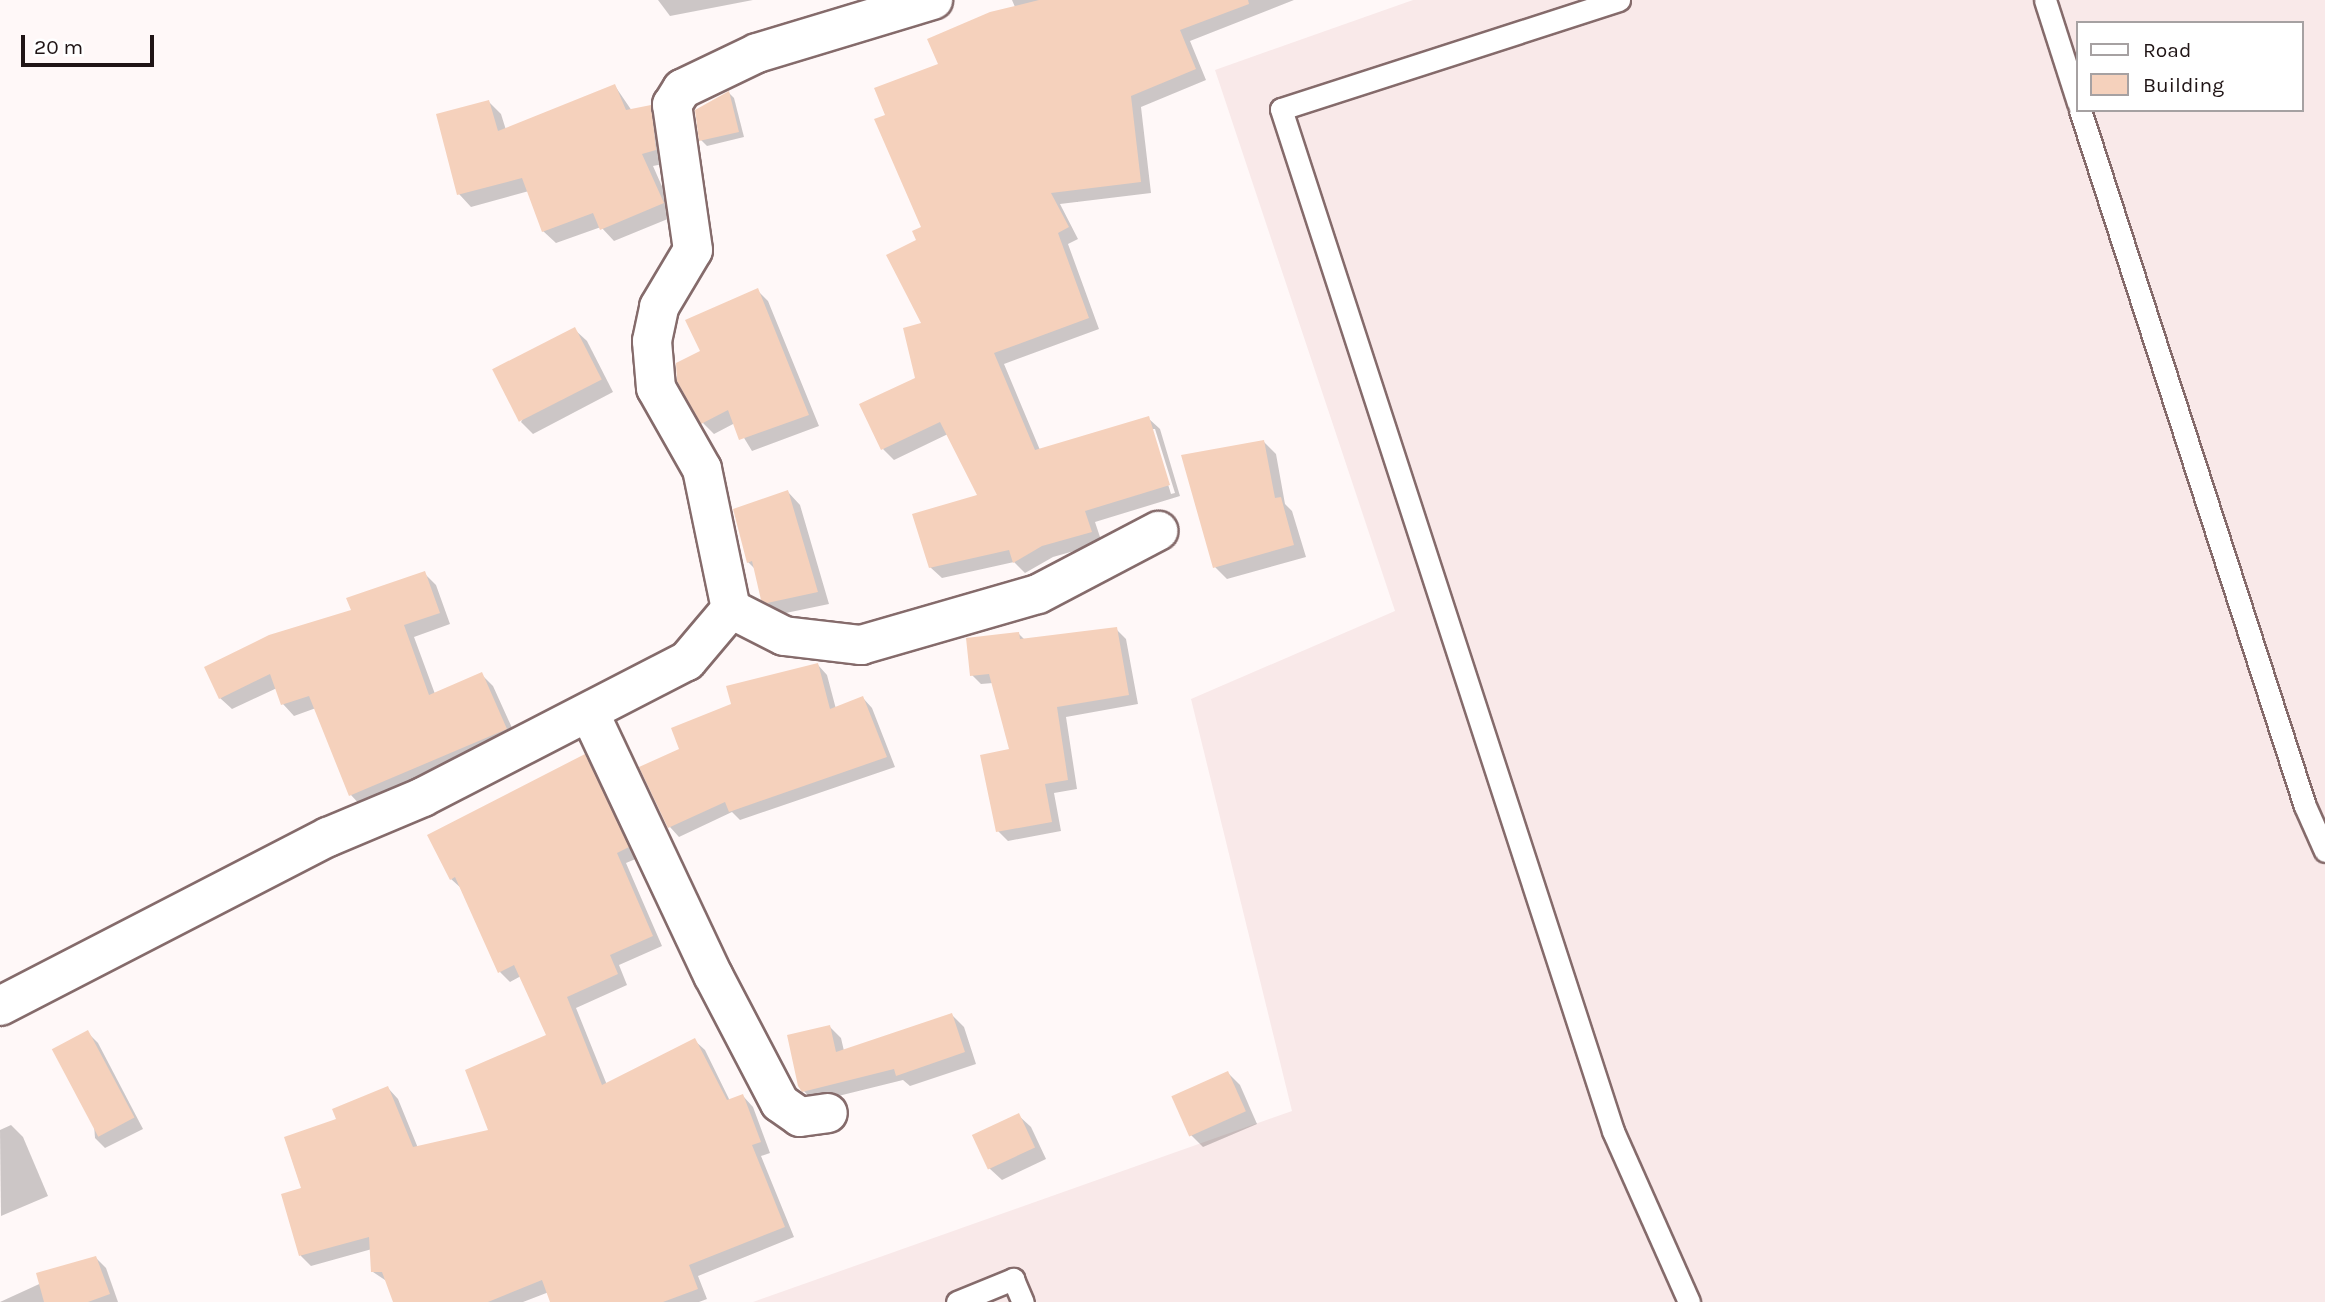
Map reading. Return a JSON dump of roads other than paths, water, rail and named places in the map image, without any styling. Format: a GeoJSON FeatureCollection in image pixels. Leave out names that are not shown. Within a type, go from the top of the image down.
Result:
{"type":"FeatureCollection","features":[{"type":"Feature","properties":{"kind":"street"},"geometry":{"type":"LineString","coordinates":[[732,609],[702,469],[656,388],[652,341],[659,307],[693,250],[672,106],[682,89],[747,57],[933,0]]}},
{"type":"Feature","properties":{"kind":"street"},"geometry":{"type":"LineString","coordinates":[[732,609],[784,636],[861,645],[1038,594],[1158,531]]}},
{"type":"Feature","properties":{"kind":"street"},"geometry":{"type":"LineString","coordinates":[[0,1006],[328,837],[423,797],[590,714],[687,661],[732,609]]}},
{"type":"Feature","properties":{"kind":"street"},"geometry":{"type":"LineString","coordinates":[[590,714],[713,975],[780,1103],[800,1117],[828,1113]]}},
{"type":"Feature","properties":{"kind":"lane"},"geometry":{"type":"LineString","coordinates":[[1619,0],[1281,109],[1613,1131],[1689,1302]]}},
{"type":"Feature","properties":{"kind":"lane"},"geometry":{"type":"LineString","coordinates":[[2045,0],[2076,97]]}},
{"type":"Feature","properties":{"kind":"lane"},"geometry":{"type":"LineString","coordinates":[[2081,112],[2305,806],[2325,851]]}},
{"type":"Feature","properties":{"kind":"lane"},"geometry":{"type":"LineString","coordinates":[[957,1302],[1013,1279],[1023,1302]]}}]}
